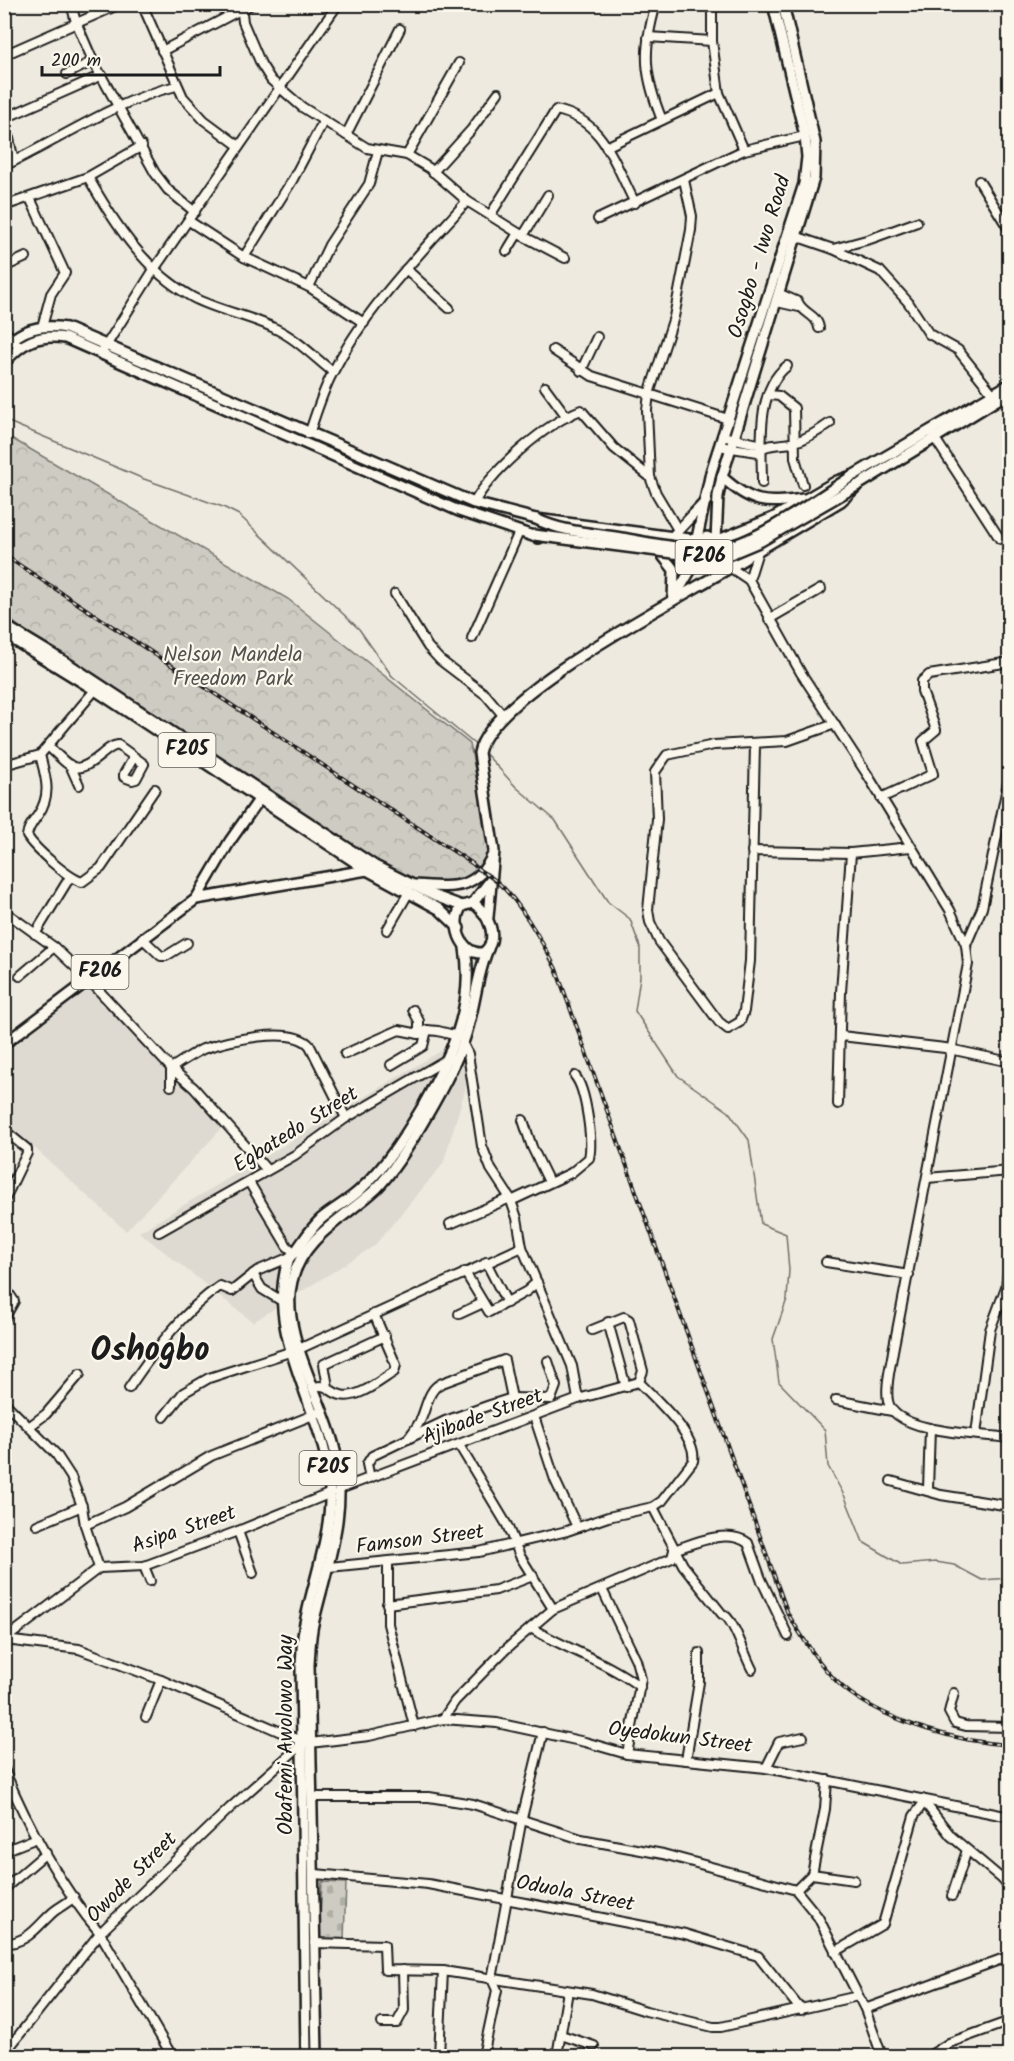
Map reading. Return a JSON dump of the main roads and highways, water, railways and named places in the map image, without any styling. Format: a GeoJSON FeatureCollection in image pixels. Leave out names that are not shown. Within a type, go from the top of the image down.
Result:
{"type":"FeatureCollection","features":[{"type":"Feature","properties":{"kind":"main road","name":"Osogbo - Iwo Road"},"geometry":{"type":"LineString","coordinates":[[697,540],[721,441],[800,199],[807,157],[805,136],[773,4]]}},
{"type":"Feature","properties":{"kind":"main road","name":"Osogbo - Iwo Road"},"geometry":{"type":"LineString","coordinates":[[716,541],[718,496],[722,477],[798,237],[814,178],[815,142],[783,4]]}},
{"type":"Feature","properties":{"kind":"main road"},"geometry":{"type":"LineString","coordinates":[[4,363],[15,343],[26,331],[42,327],[66,328],[308,446],[459,511],[553,542],[674,557],[707,565],[718,560],[755,553],[841,501],[856,480],[845,477],[773,519],[716,541]]}},
{"type":"Feature","properties":{"kind":"main road"},"geometry":{"type":"LineString","coordinates":[[4,348],[15,343],[52,336],[104,348],[474,503],[536,519],[675,535],[697,540],[707,537],[716,541],[720,548],[717,575]]}},
{"type":"Feature","properties":{"kind":"main road","name":"F206"},"geometry":{"type":"LineString","coordinates":[[534,535],[704,557],[730,554],[761,541],[1010,384]]}},
{"type":"Feature","properties":{"kind":"main road","name":"F206"},"geometry":{"type":"LineString","coordinates":[[536,519],[557,528],[643,541],[700,548],[727,547],[754,536],[934,437],[1010,392]]}},
{"type":"Feature","properties":{"kind":"main road"},"geometry":{"type":"LineString","coordinates":[[377,475],[381,465]]}},
{"type":"Feature","properties":{"kind":"main road"},"geometry":{"type":"LineString","coordinates":[[722,477],[741,494],[760,502],[805,499]]}},
{"type":"Feature","properties":{"kind":"main road"},"geometry":{"type":"LineString","coordinates":[[675,535],[706,501]]}},
{"type":"Feature","properties":{"kind":"main road"},"geometry":{"type":"LineString","coordinates":[[674,557],[679,550],[675,535]]}},
{"type":"Feature","properties":{"kind":"main road"},"geometry":{"type":"LineString","coordinates":[[696,561],[692,550],[697,540]]}},
{"type":"Feature","properties":{"kind":"main road","name":"F206"},"geometry":{"type":"LineString","coordinates":[[488,917],[494,851],[480,748],[502,714],[532,688],[673,600],[755,553]]}},
{"type":"Feature","properties":{"kind":"main road"},"geometry":{"type":"LineString","coordinates":[[663,556],[675,570],[673,600]]}},
{"type":"Feature","properties":{"kind":"main road"},"geometry":{"type":"LineString","coordinates":[[673,600],[696,561]]}},
{"type":"Feature","properties":{"kind":"main road"},"geometry":{"type":"LineString","coordinates":[[4,625],[262,795]]}},
{"type":"Feature","properties":{"kind":"main road","name":"F205"},"geometry":{"type":"LineString","coordinates":[[4,634],[375,866],[439,909],[459,928]]}},
{"type":"Feature","properties":{"kind":"main road","name":"F206"},"geometry":{"type":"LineString","coordinates":[[4,1044],[196,899],[230,841],[262,795]]}},
{"type":"Feature","properties":{"kind":"main road","name":"F205"},"geometry":{"type":"LineString","coordinates":[[262,795],[367,870],[410,889],[462,906],[456,917],[465,948]]}},
{"type":"Feature","properties":{"kind":"main road"},"geometry":{"type":"LineString","coordinates":[[410,889],[446,887],[475,880],[485,871],[494,851]]}},
{"type":"Feature","properties":{"kind":"main road","name":"F206"},"geometry":{"type":"LineString","coordinates":[[196,899],[367,870]]}},
{"type":"Feature","properties":{"kind":"main road"},"geometry":{"type":"LineString","coordinates":[[462,906],[473,903],[492,879]]}},
{"type":"Feature","properties":{"kind":"main road"},"geometry":{"type":"LineString","coordinates":[[473,903],[488,917]]}},
{"type":"Feature","properties":{"kind":"main road","name":"F205"},"geometry":{"type":"LineString","coordinates":[[460,1040],[481,967],[489,949],[491,936],[488,917]]}},
{"type":"Feature","properties":{"kind":"main road"},"geometry":{"type":"LineString","coordinates":[[465,948],[477,954],[489,949]]}},
{"type":"Feature","properties":{"kind":"main road","name":"Obafemi Awolowo Way"},"geometry":{"type":"LineString","coordinates":[[317,2056],[313,1797],[305,1743],[312,1631],[338,1523],[315,1387],[295,1350],[290,1299],[292,1279],[300,1259],[316,1236],[375,1189],[400,1158],[460,1040],[467,994],[465,948]]}},
{"type":"Feature","properties":{"kind":"main road","name":"Obafemi Awolowo Way"},"geometry":{"type":"LineString","coordinates":[[318,1412],[295,1350],[282,1301],[282,1283],[291,1256],[315,1226],[360,1191],[393,1155],[460,1040]]}},
{"type":"Feature","properties":{"kind":"main road","name":"Obafemi Awolowo Way"},"geometry":{"type":"LineString","coordinates":[[306,2056],[303,1633],[324,1547],[331,1492]]}},
{"type":"Feature","properties":{"kind":"waterway"},"geometry":{"type":"LineString","coordinates":[[4,420],[144,479],[223,507],[239,515],[359,629],[392,676],[478,747]]}},
{"type":"Feature","properties":{"kind":"waterway"},"geometry":{"type":"LineString","coordinates":[[484,752],[516,787],[555,820],[608,902],[630,919],[640,947],[640,977],[635,1011],[678,1076],[729,1112],[749,1140],[761,1224],[786,1234],[789,1270],[787,1299],[773,1339],[779,1382],[825,1430],[828,1466],[845,1497],[863,1542],[902,1565],[936,1562],[954,1565],[982,1580],[1010,1578]]}},
{"type":"Feature","properties":{"kind":"railway"},"geometry":{"type":"LineString","coordinates":[[4,555],[473,864],[501,885],[510,895],[536,933],[556,969],[788,1614],[831,1676],[867,1704],[926,1729],[969,1740],[1010,1745]]}},
{"type":"Feature","properties":{"kind":"district","name":"Oshogbo"},"geometry":{"type":"Point","coordinates":[150,1351]}},
{"type":"Feature","properties":{"kind":"park label","name":"Nelson Mandela Freedom Park"},"geometry":{"type":"Point","coordinates":[233,667]}}]}
